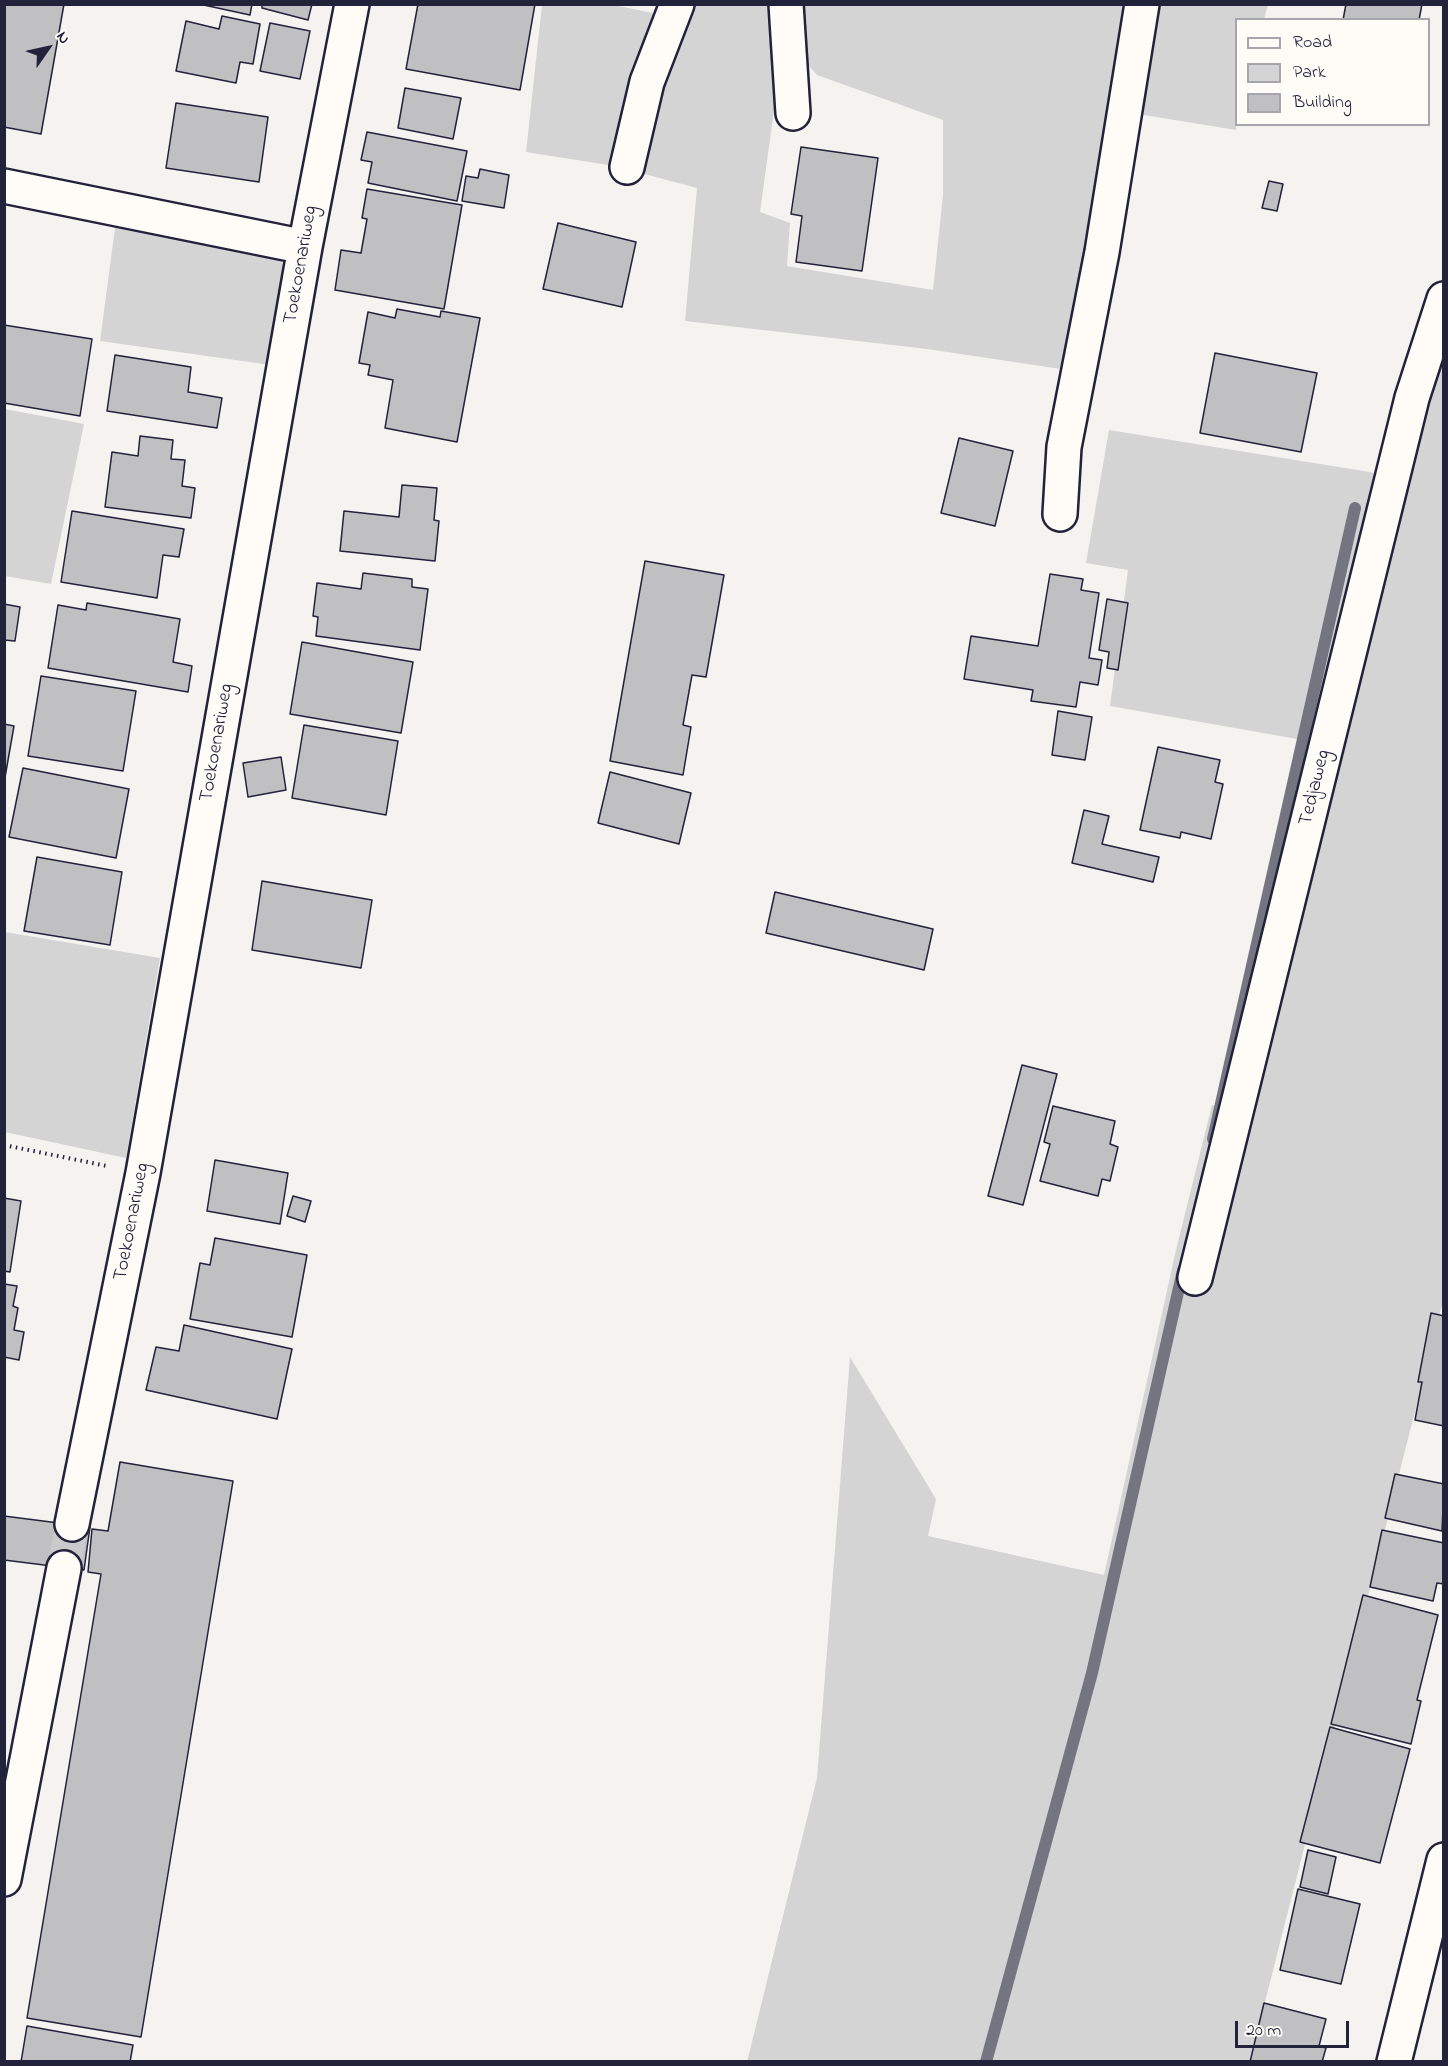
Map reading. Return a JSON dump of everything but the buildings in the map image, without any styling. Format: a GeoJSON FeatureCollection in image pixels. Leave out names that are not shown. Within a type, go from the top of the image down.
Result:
{"type":"FeatureCollection","features":[{"type":"Feature","properties":{"kind":"street","name":"Toekoenariweg"},"geometry":{"type":"LineString","coordinates":[[72,1524],[143,1173],[305,247],[352,4]]}},
{"type":"Feature","properties":{"kind":"street"},"geometry":{"type":"LineString","coordinates":[[627,167],[647,82],[677,4]]}},
{"type":"Feature","properties":{"kind":"street"},"geometry":{"type":"LineString","coordinates":[[786,4],[793,113]]}},
{"type":"Feature","properties":{"kind":"street"},"geometry":{"type":"LineString","coordinates":[[1060,514],[1064,447],[1102,252],[1142,4]]}},
{"type":"Feature","properties":{"kind":"street"},"geometry":{"type":"LineString","coordinates":[[4,186],[305,247]]}},
{"type":"Feature","properties":{"kind":"street","name":"Tedjaweg"},"geometry":{"type":"LineString","coordinates":[[1195,1278],[1412,398],[1443,299]]}},
{"type":"Feature","properties":{"kind":"street"},"geometry":{"type":"LineString","coordinates":[[4,1879],[64,1568]]}},
{"type":"Feature","properties":{"kind":"street"},"geometry":{"type":"LineString","coordinates":[[1394,2061],[1443,1860]]}},
{"type":"Feature","properties":{"kind":"path"},"geometry":{"type":"LineString","coordinates":[[4,1145],[143,1173]]}},
{"type":"Feature","properties":{"kind":"green space"},"geometry":{"type":"Polygon","coordinates":[[[542,5],[614,5],[662,15],[615,166],[526,152],[542,5]]]}},
{"type":"Feature","properties":{"kind":"green space"},"geometry":{"type":"Polygon","coordinates":[[[689,5],[778,5],[782,52],[760,212],[790,223],[787,266],[933,290],[943,195],[943,120],[817,75],[802,58],[795,5],[1132,5],[1074,371],[927,349],[685,321],[697,188],[637,172],[658,80],[689,5]]]}},
{"type":"Feature","properties":{"kind":"green space"},"geometry":{"type":"Polygon","coordinates":[[[1153,5],[1268,5],[1264,18],[1235,18],[1236,130],[1138,114],[1153,5]]]}},
{"type":"Feature","properties":{"kind":"green space"},"geometry":{"type":"Polygon","coordinates":[[[124,227],[273,256],[282,262],[285,274],[271,365],[100,341],[115,228],[124,227]]]}},
{"type":"Feature","properties":{"kind":"green space"},"geometry":{"type":"Polygon","coordinates":[[[1443,333],[1443,1301],[1250,2061],[747,2062],[817,1778],[850,1357],[936,1499],[928,1536],[1104,1575],[1176,1250],[1212,1105],[1227,1109],[1314,742],[1110,706],[1128,570],[1086,563],[1109,430],[1370,472],[1404,482],[1443,333]]]}},
{"type":"Feature","properties":{"kind":"green space"},"geometry":{"type":"Polygon","coordinates":[[[5,409],[84,424],[51,584],[5,576],[5,409]]]}},
{"type":"Feature","properties":{"kind":"green space"},"geometry":{"type":"Polygon","coordinates":[[[5,932],[160,958],[126,1158],[5,1132],[5,932]]]}},
{"type":"Feature","properties":{"kind":"waterway"},"geometry":{"type":"LineString","coordinates":[[1213,1139],[1355,508]]}},
{"type":"Feature","properties":{"kind":"waterway"},"geometry":{"type":"LineString","coordinates":[[986,2062],[1092,1673],[1183,1270]]}},
{"type":"Feature","properties":{"kind":"tunnel"},"geometry":{"type":"LineString","coordinates":[[64,1568],[72,1524]]}}]}
